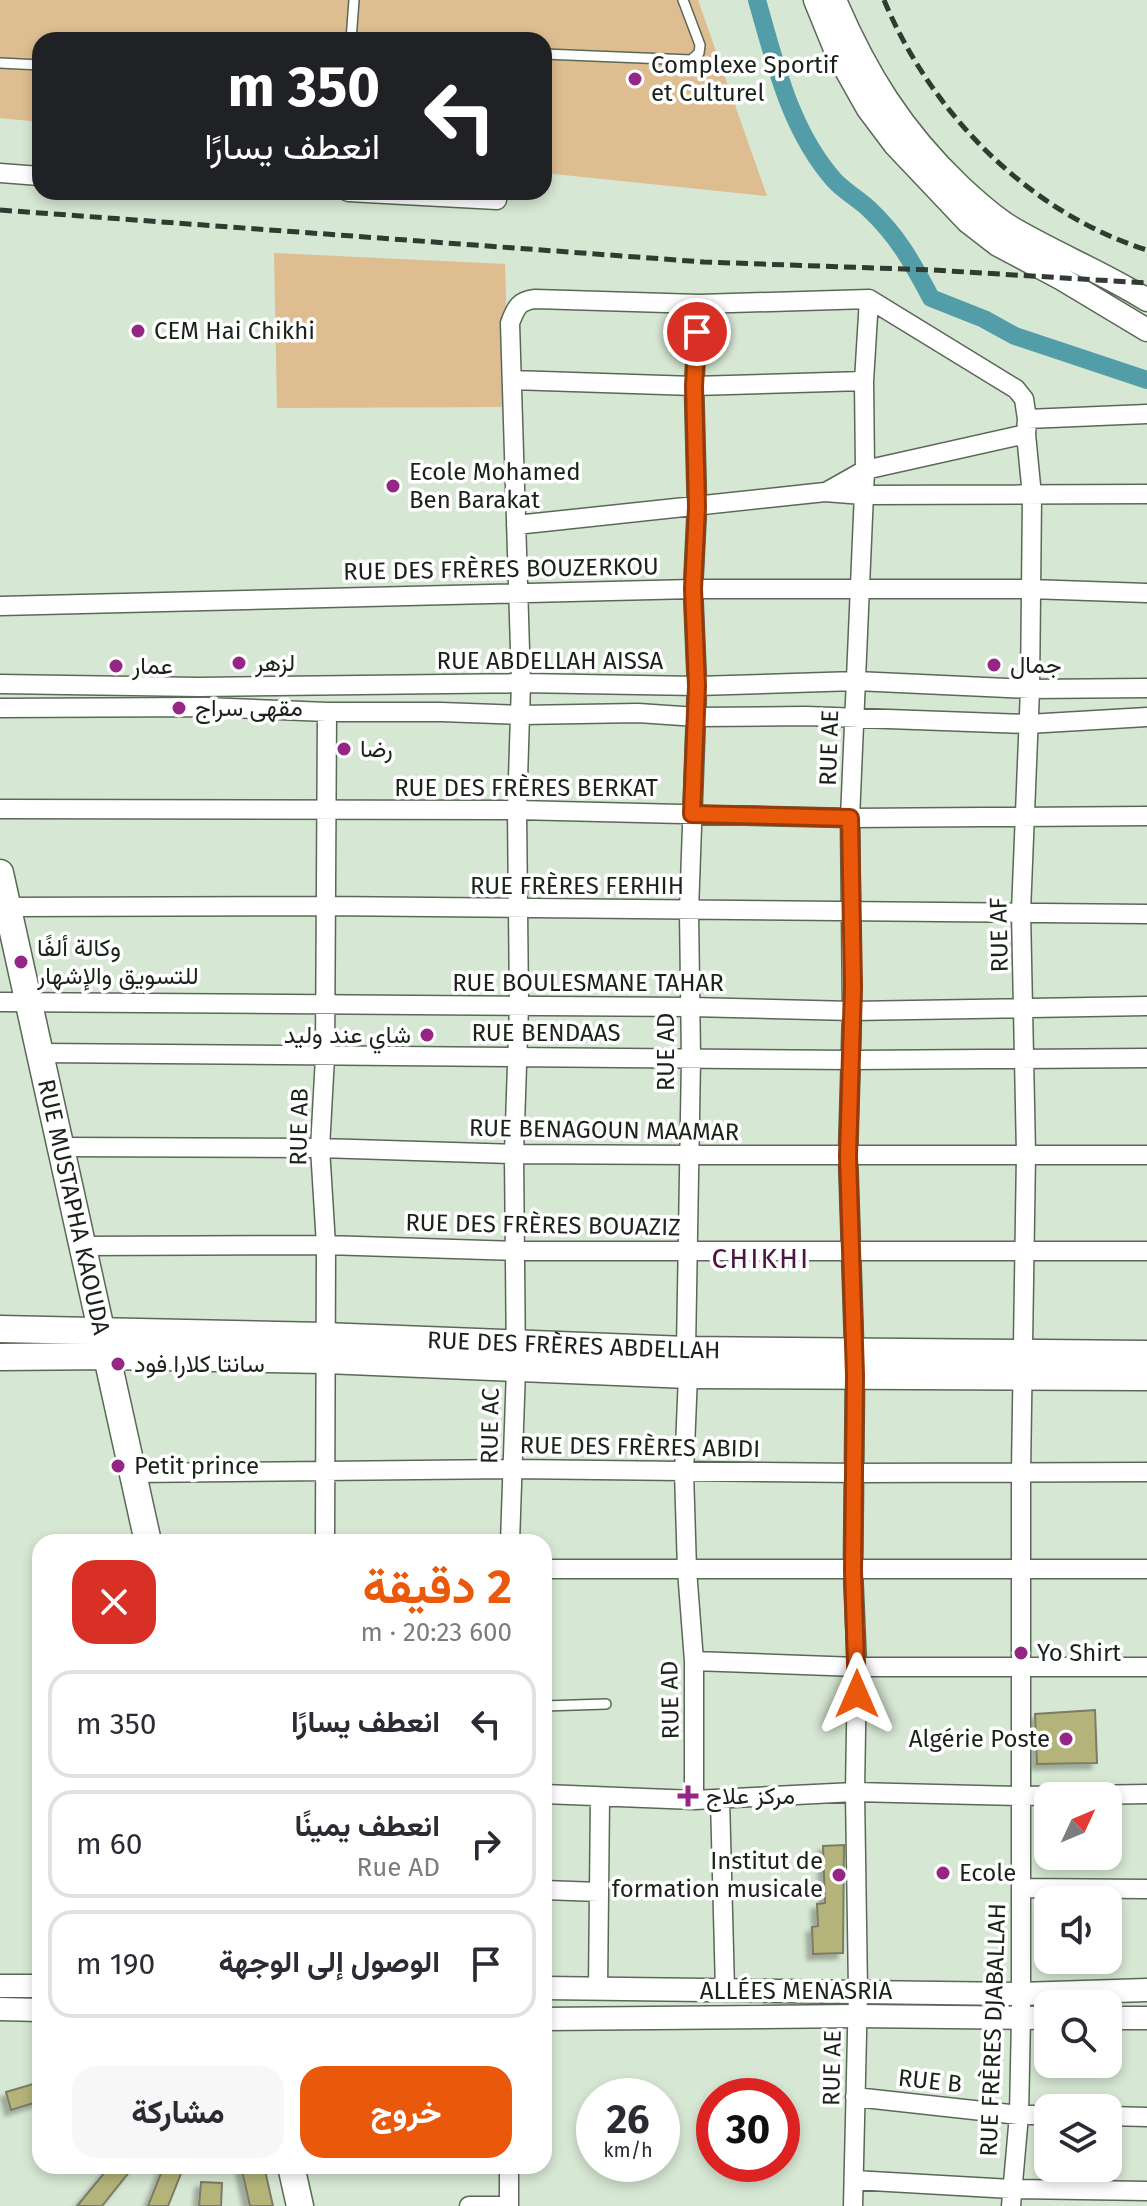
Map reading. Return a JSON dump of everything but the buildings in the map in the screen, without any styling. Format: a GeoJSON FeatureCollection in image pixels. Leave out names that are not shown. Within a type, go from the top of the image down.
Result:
{"type":"FeatureCollection","features":[{"type":"Feature","properties":{"kind":"main road","name":"RUE MUSTAPHA KAOUDA"},"geometry":{"type":"LineString","coordinates":[[0,873],[146,1534]]}},
{"type":"Feature","properties":{"kind":"main road","name":"RUE DES FRÈRES ABDELLAH"},"geometry":{"type":"LineString","coordinates":[[0,1329],[100,1329],[325,1348],[687,1362],[1024,1364],[1147,1354]]}},
{"type":"Feature","properties":{"kind":"main road","name":"RUE DES FRÈRES ABDELLAH"},"geometry":{"type":"LineString","coordinates":[[0,1357],[325,1348]]}},
{"type":"Feature","properties":{"kind":"main road","name":"RUE DES FRÈRES ABDELLAH"},"geometry":{"type":"LineString","coordinates":[[1024,1364],[1147,1377]]}},
{"type":"Feature","properties":{"kind":"main road"},"geometry":{"type":"LineString","coordinates":[[293,2174],[300,2206]]}},
{"type":"Feature","properties":{"kind":"street"},"geometry":{"type":"LineString","coordinates":[[815,0],[837,54],[868,109],[938,193],[998,245],[1147,330]]}},
{"type":"Feature","properties":{"kind":"street"},"geometry":{"type":"LineString","coordinates":[[835,0],[853,44],[881,93],[908,131],[940,167],[976,201],[1011,227],[1147,300]]}},
{"type":"Feature","properties":{"kind":"street"},"geometry":{"type":"LineString","coordinates":[[0,173],[32,175]]}},
{"type":"Feature","properties":{"kind":"street"},"geometry":{"type":"LineString","coordinates":[[699,304],[869,299]]}},
{"type":"Feature","properties":{"kind":"street","name":"RUE AE"},"geometry":{"type":"LineString","coordinates":[[853,2206],[858,1991],[857,1667],[853,1571],[856,1473],[853,1252],[848,1156],[853,913],[850,818],[869,299]]}},
{"type":"Feature","properties":{"kind":"street","name":"RUE AF"},"geometry":{"type":"LineString","coordinates":[[869,299],[998,376],[1024,399],[1032,496],[1030,689],[1021,912],[1026,1154],[1021,1471]]}},
{"type":"Feature","properties":{"kind":"street","name":"RUE AC"},"geometry":{"type":"LineString","coordinates":[[510,1534],[516,1357],[514,1154],[519,1006],[517,810],[521,683],[510,323],[517,305],[524,300],[699,304]]}},
{"type":"Feature","properties":{"kind":"street","name":"RUE AD"},"geometry":{"type":"LineString","coordinates":[[694,1800],[694,1661],[684,1472],[691,1058],[689,911],[697,717],[693,589],[697,507],[694,386],[699,304]]}},
{"type":"Feature","properties":{"kind":"street"},"geometry":{"type":"LineString","coordinates":[[512,380],[694,386],[864,381]]}},
{"type":"Feature","properties":{"kind":"street"},"geometry":{"type":"LineString","coordinates":[[825,492],[865,470],[1027,426],[1147,414]]}},
{"type":"Feature","properties":{"kind":"street"},"geometry":{"type":"LineString","coordinates":[[516,525],[825,492],[863,495],[1147,494]]}},
{"type":"Feature","properties":{"kind":"street","name":"RUE DES FRÈRES BOUZERKOU"},"geometry":{"type":"LineString","coordinates":[[0,606],[693,589],[1030,589],[1147,593]]}},
{"type":"Feature","properties":{"kind":"street","name":"RUE ABDELLAH AISSA"},"geometry":{"type":"LineString","coordinates":[[0,684],[199,687],[521,683],[697,686],[856,681],[1030,689],[1147,688]]}},
{"type":"Feature","properties":{"kind":"street"},"geometry":{"type":"LineString","coordinates":[[0,708],[204,707],[521,715],[638,713],[1028,724],[1147,717]]}},
{"type":"Feature","properties":{"kind":"street","name":"RUE AB"},"geometry":{"type":"LineString","coordinates":[[325,1534],[326,1245],[320,1148],[325,1057],[327,712]]}},
{"type":"Feature","properties":{"kind":"street","name":"RUE DES FRÈRES BERKAT"},"geometry":{"type":"LineString","coordinates":[[0,809],[517,810],[850,818],[1147,816]]}},
{"type":"Feature","properties":{"kind":"street","name":"RUE FRÈRES FERHIH"},"geometry":{"type":"LineString","coordinates":[[7,907],[324,906],[1147,914]]}},
{"type":"Feature","properties":{"kind":"street","name":"RUE BOULESMANE TAHAR"},"geometry":{"type":"LineString","coordinates":[[0,1002],[852,1011],[1147,1006]]}},
{"type":"Feature","properties":{"kind":"street","name":"RUE BENDAAS"},"geometry":{"type":"LineString","coordinates":[[40,1053],[851,1060],[1147,1058]]}},
{"type":"Feature","properties":{"kind":"street","name":"RUE BENAGOUN MAAMAR"},"geometry":{"type":"LineString","coordinates":[[60,1147],[320,1148],[514,1154],[1147,1155]]}},
{"type":"Feature","properties":{"kind":"street","name":"RUE DES FRÈRES BOUAZIZ"},"geometry":{"type":"LineString","coordinates":[[83,1246],[326,1245],[516,1251],[1147,1251]]}},
{"type":"Feature","properties":{"kind":"street","name":"RUE DES FRÈRES ABIDI"},"geometry":{"type":"LineString","coordinates":[[133,1473],[324,1469],[1147,1472]]}},
{"type":"Feature","properties":{"kind":"street","name":"RUE FRÈRES DJABALLAH"},"geometry":{"type":"LineString","coordinates":[[1011,2197],[1019,2115],[1021,2018],[1021,1471]]}},
{"type":"Feature","properties":{"kind":"street"},"geometry":{"type":"LineString","coordinates":[[552,1569],[1147,1569]]}},
{"type":"Feature","properties":{"kind":"street"},"geometry":{"type":"LineString","coordinates":[[694,1661],[857,1667],[1147,1667]]}},
{"type":"Feature","properties":{"kind":"street"},"geometry":{"type":"LineString","coordinates":[[552,1794],[694,1800],[855,1792],[1021,1796],[1147,1794]]}},
{"type":"Feature","properties":{"kind":"street"},"geometry":{"type":"LineString","coordinates":[[598,1989],[600,1797]]}},
{"type":"Feature","properties":{"kind":"street"},"geometry":{"type":"LineString","coordinates":[[720,1799],[725,1990]]}},
{"type":"Feature","properties":{"kind":"street"},"geometry":{"type":"LineString","coordinates":[[1021,1888],[1147,1889]]}},
{"type":"Feature","properties":{"kind":"street"},"geometry":{"type":"LineString","coordinates":[[552,1890],[599,1892]]}},
{"type":"Feature","properties":{"kind":"street"},"geometry":{"type":"LineString","coordinates":[[0,1986],[32,1986]]}},
{"type":"Feature","properties":{"kind":"street"},"geometry":{"type":"LineString","coordinates":[[552,1988],[1020,1994],[1147,1990]]}},
{"type":"Feature","properties":{"kind":"street"},"geometry":{"type":"LineString","coordinates":[[0,2009],[32,2010]]}},
{"type":"Feature","properties":{"kind":"street","name":"ALLÉES MENASRIA"},"geometry":{"type":"LineString","coordinates":[[552,2019],[1034,2018]]}},
{"type":"Feature","properties":{"kind":"street"},"geometry":{"type":"LineString","coordinates":[[1122,2018],[1147,2018]]}},
{"type":"Feature","properties":{"kind":"street","name":"RUE B"},"geometry":{"type":"LineString","coordinates":[[855,2097],[1034,2115]]}},
{"type":"Feature","properties":{"kind":"street"},"geometry":{"type":"LineString","coordinates":[[1122,2116],[1147,2117]]}},
{"type":"Feature","properties":{"kind":"street"},"geometry":{"type":"LineString","coordinates":[[469,2206],[509,2206],[509,2174]]}},
{"type":"Feature","properties":{"kind":"street"},"geometry":{"type":"LineString","coordinates":[[854,2180],[1011,2197],[1147,2191]]}},
{"type":"Feature","properties":{"kind":"lane"},"geometry":{"type":"LineString","coordinates":[[352,32],[354,0]]}},
{"type":"Feature","properties":{"kind":"lane"},"geometry":{"type":"LineString","coordinates":[[552,54],[691,60],[699,53],[700,45],[683,0]]}},
{"type":"Feature","properties":{"kind":"lane"},"geometry":{"type":"LineString","coordinates":[[0,63],[32,65]]}},
{"type":"Feature","properties":{"kind":"lane"},"geometry":{"type":"LineString","coordinates":[[552,1706],[606,1704]]}},
{"type":"Feature","properties":{"kind":"shaded area","name":"Complexe Sportif et Culturel"},"geometry":{"type":"Polygon","coordinates":[[[0,0],[698,0],[767,196],[552,174],[552,32],[32,32],[32,121],[0,118],[0,0]]]}},
{"type":"Feature","properties":{"kind":"shaded area"},"geometry":{"type":"Polygon","coordinates":[[[274,253],[505,264],[509,407],[277,408],[274,253]]]}},
{"type":"Feature","properties":{"kind":"waterway"},"geometry":{"type":"LineString","coordinates":[[757,0],[786,95],[806,140],[834,180],[879,218],[896,239],[931,298],[984,319],[1015,336],[1147,380]]}},
{"type":"Feature","properties":{"kind":"railway"},"geometry":{"type":"LineString","coordinates":[[884,0],[928,82],[989,154],[1024,184],[1063,211],[1104,233],[1147,250]]}},
{"type":"Feature","properties":{"kind":"railway"},"geometry":{"type":"LineString","coordinates":[[0,210],[704,262],[933,270],[1147,283]]}},
{"type":"Feature","properties":{"kind":"place","name":"Complexe Sportif et Culturel"},"geometry":{"type":"Point","coordinates":[635,79]}},
{"type":"Feature","properties":{"kind":"place","name":"CEM Hai Chikhi"},"geometry":{"type":"Point","coordinates":[138,331]}},
{"type":"Feature","properties":{"kind":"place","name":"Ecole Mohamed Ben Barakat"},"geometry":{"type":"Point","coordinates":[393,486]}},
{"type":"Feature","properties":{"kind":"place","name":"لزهر"},"geometry":{"type":"Point","coordinates":[239,663]}},
{"type":"Feature","properties":{"kind":"place","name":"جمال"},"geometry":{"type":"Point","coordinates":[994,665]}},
{"type":"Feature","properties":{"kind":"place","name":"عمار"},"geometry":{"type":"Point","coordinates":[116,666]}},
{"type":"Feature","properties":{"kind":"place","name":"مقهى سراج"},"geometry":{"type":"Point","coordinates":[179,708]}},
{"type":"Feature","properties":{"kind":"place","name":"رضا"},"geometry":{"type":"Point","coordinates":[344,749]}},
{"type":"Feature","properties":{"kind":"place","name":"وكالة ألفًا للتسويق والإشهار"},"geometry":{"type":"Point","coordinates":[21,962]}},
{"type":"Feature","properties":{"kind":"place","name":"شاي عند وليد"},"geometry":{"type":"Point","coordinates":[427,1035]}},
{"type":"Feature","properties":{"kind":"place","name":"سانتا كلارا فود"},"geometry":{"type":"Point","coordinates":[118,1364]}},
{"type":"Feature","properties":{"kind":"place","name":"Petit prince"},"geometry":{"type":"Point","coordinates":[118,1466]}},
{"type":"Feature","properties":{"kind":"place","name":"Yo Shirt"},"geometry":{"type":"Point","coordinates":[1021,1653]}},
{"type":"Feature","properties":{"kind":"place","name":"Algérie Poste"},"geometry":{"type":"Point","coordinates":[1066,1739]}},
{"type":"Feature","properties":{"kind":"place","name":"مركز علاج"},"geometry":{"type":"Point","coordinates":[688,1796]}},
{"type":"Feature","properties":{"kind":"place","name":"Ecole"},"geometry":{"type":"Point","coordinates":[943,1873]}},
{"type":"Feature","properties":{"kind":"place","name":"Institut de formation musicale"},"geometry":{"type":"Point","coordinates":[839,1875]}},
{"type":"Feature","properties":{"kind":"district","name":"CHIKHI"},"geometry":{"type":"Point","coordinates":[761,1258]}},
{"type":"Feature","properties":{"kind":"route"},"geometry":{"type":"LineString","coordinates":[[697,332],[694,386],[697,507],[693,589],[697,717],[692,814],[850,818],[853,987],[848,1156],[853,1252],[856,1473],[853,1571],[857,1694]]}}]}
